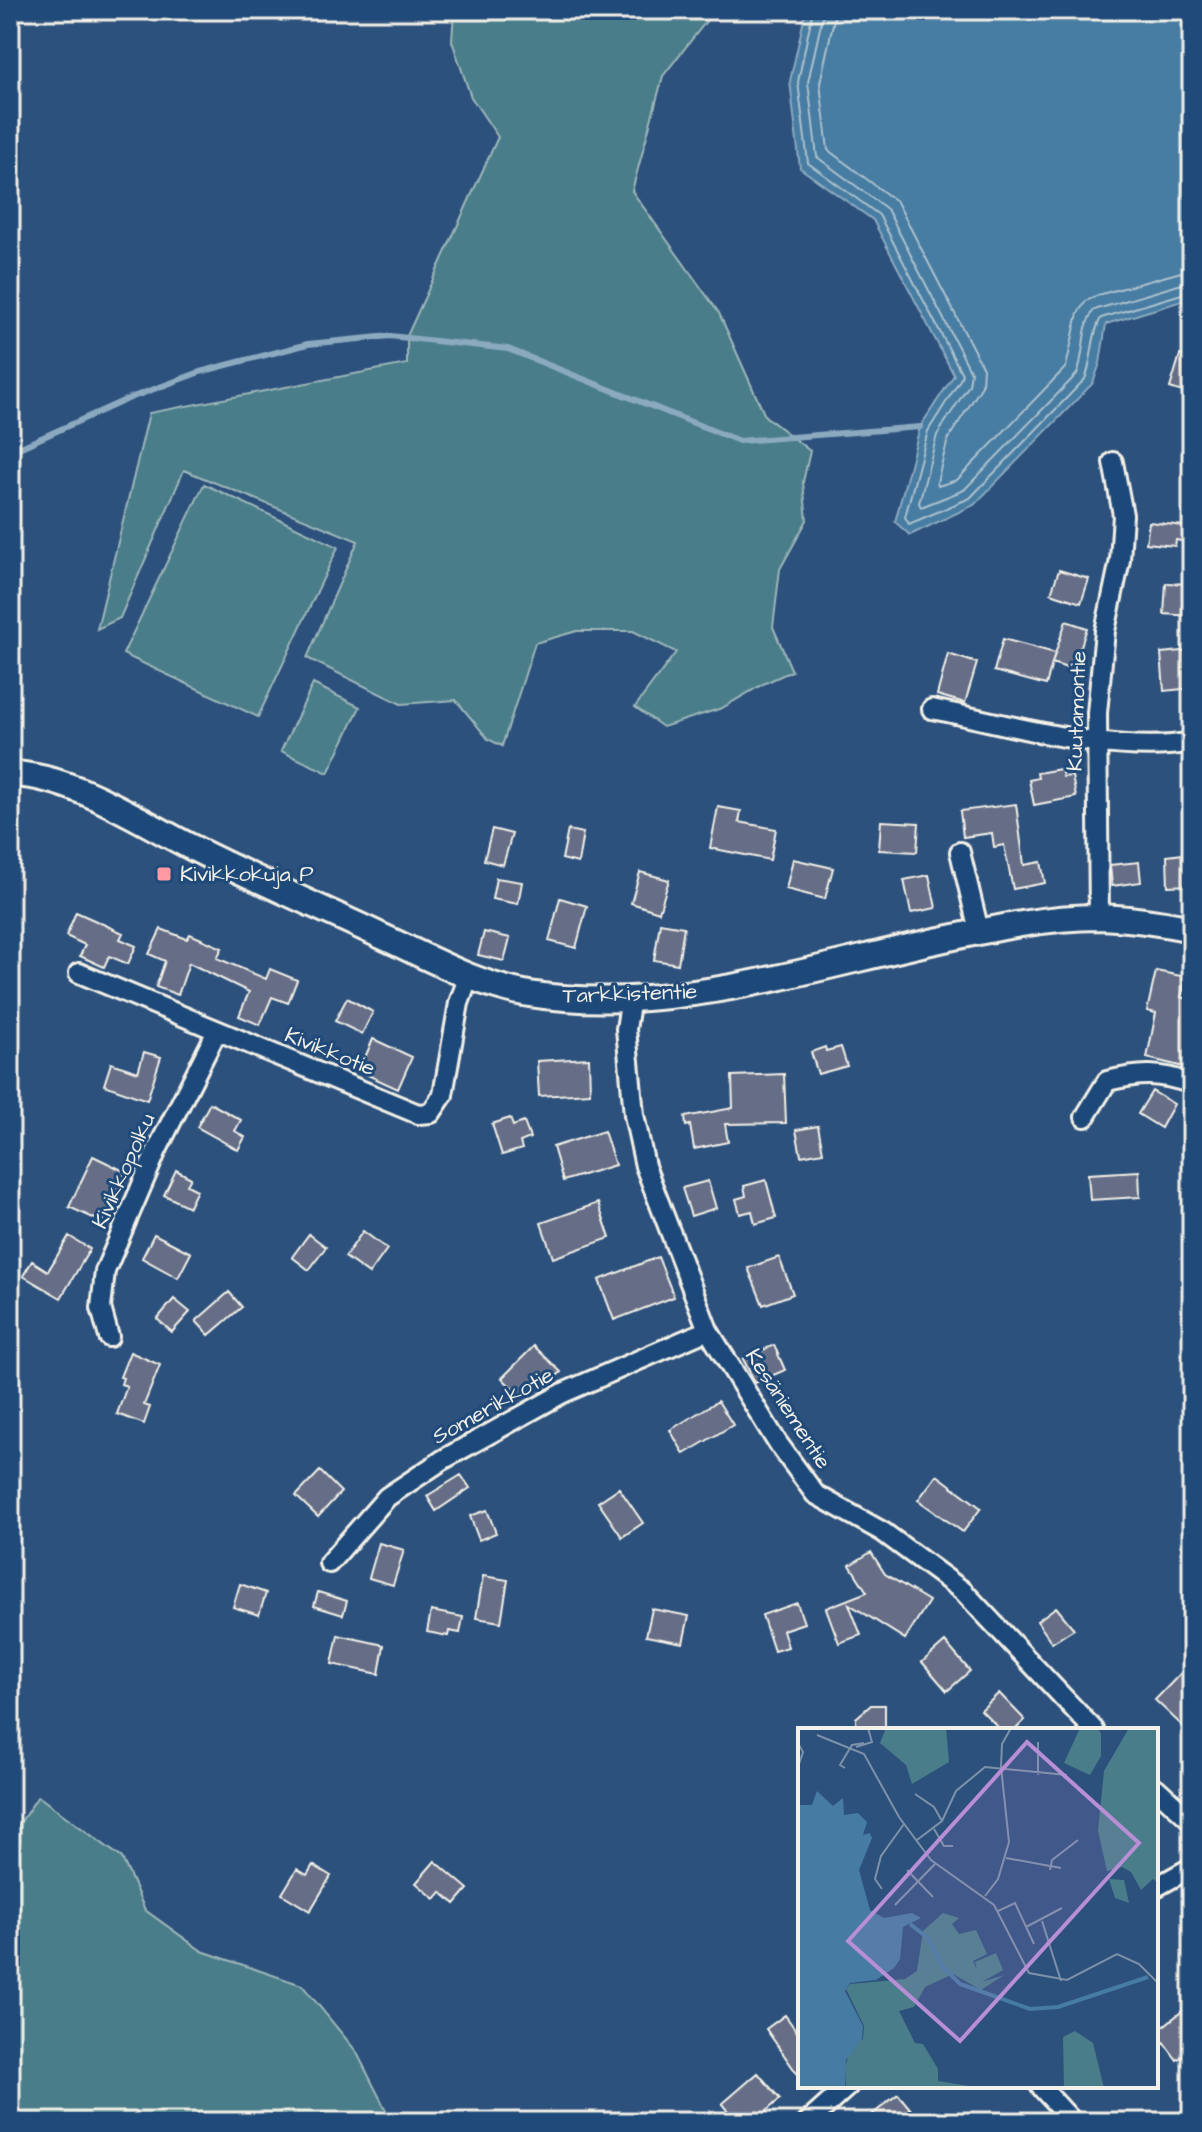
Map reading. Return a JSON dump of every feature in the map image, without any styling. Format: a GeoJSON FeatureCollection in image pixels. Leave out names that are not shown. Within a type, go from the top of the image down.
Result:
{"type":"FeatureCollection","features":[{"type":"Feature","properties":{"kind":"street","name":"Kuutamontie"},"geometry":{"type":"LineString","coordinates":[[1099,917],[1099,679],[1105,631],[1120,560],[1123,515],[1113,462]]}},
{"type":"Feature","properties":{"kind":"street"},"geometry":{"type":"LineString","coordinates":[[932,709],[1099,742],[1153,747],[1192,742]]}},
{"type":"Feature","properties":{"kind":"street","name":"Tarkkistentie"},"geometry":{"type":"LineString","coordinates":[[10,774],[56,783],[100,800],[192,848],[491,986],[563,998],[690,994],[753,984],[979,931],[1057,920],[1099,917],[1192,929]]}},
{"type":"Feature","properties":{"kind":"street"},"geometry":{"type":"LineString","coordinates":[[960,852],[979,931]]}},
{"type":"Feature","properties":{"kind":"street","name":"Kivikkotie"},"geometry":{"type":"LineString","coordinates":[[79,973],[418,1114],[431,1113],[443,1095],[459,1003],[469,976]]}},
{"type":"Feature","properties":{"kind":"street","name":"Kesäniementie"},"geometry":{"type":"LineString","coordinates":[[631,998],[627,1043],[634,1115],[645,1166],[708,1330],[777,1442],[815,1494],[883,1532],[963,1591],[1092,1728]]}},
{"type":"Feature","properties":{"kind":"street","name":"Kivikkopolku"},"geometry":{"type":"LineString","coordinates":[[109,1337],[101,1308],[105,1271],[157,1150],[217,1031]]}},
{"type":"Feature","properties":{"kind":"street"},"geometry":{"type":"LineString","coordinates":[[1085,1117],[1107,1081],[1142,1073],[1192,1084]]}},
{"type":"Feature","properties":{"kind":"street","name":"Somerikkotie"},"geometry":{"type":"LineString","coordinates":[[329,1563],[387,1497],[444,1459],[563,1393],[708,1330]]}},
{"type":"Feature","properties":{"kind":"street"},"geometry":{"type":"LineString","coordinates":[[1158,1790],[1192,1821]]}},
{"type":"Feature","properties":{"kind":"street"},"geometry":{"type":"LineString","coordinates":[[1158,1886],[1192,1867]]}},
{"type":"Feature","properties":{"kind":"street"},"geometry":{"type":"LineString","coordinates":[[808,2122],[846,2088]]}},
{"type":"Feature","properties":{"kind":"street"},"geometry":{"type":"LineString","coordinates":[[1042,2088],[1073,2122]]}},
{"type":"Feature","properties":{"kind":"green space"},"geometry":{"type":"Polygon","coordinates":[[[454,10],[715,10],[663,76],[632,191],[719,313],[765,416],[810,451],[803,482],[807,520],[780,569],[773,627],[792,671],[722,708],[663,727],[635,707],[676,652],[633,631],[577,631],[535,643],[502,746],[488,739],[456,700],[401,704],[307,658],[358,541],[184,470],[120,618],[97,629],[149,413],[407,364],[407,336],[498,137],[471,97],[452,41],[454,10]]]}},
{"type":"Feature","properties":{"kind":"green space"},"geometry":{"type":"Polygon","coordinates":[[[204,484],[338,547],[258,717],[123,654],[204,484]]]}},
{"type":"Feature","properties":{"kind":"green space"},"geometry":{"type":"Polygon","coordinates":[[[313,684],[360,707],[328,773],[281,751],[313,684]]]}},
{"type":"Feature","properties":{"kind":"green space"},"geometry":{"type":"Polygon","coordinates":[[[38,1796],[122,1858],[145,1910],[202,1951],[302,1985],[356,2051],[392,2122],[10,2122],[10,1838],[38,1796]]]}},
{"type":"Feature","properties":{"kind":"water"},"geometry":{"type":"Polygon","coordinates":[[[806,10],[1192,10],[1192,298],[1106,324],[1100,363],[1093,383],[974,505],[910,535],[895,522],[920,427],[954,375],[873,220],[800,168],[790,81],[806,10]]]}},
{"type":"Feature","properties":{"kind":"building"},"geometry":{"type":"Polygon","coordinates":[[[1180,355],[1192,359],[1192,395],[1170,388],[1180,355]]]}},
{"type":"Feature","properties":{"kind":"building"},"geometry":{"type":"Polygon","coordinates":[[[1149,522],[1192,527],[1192,543],[1176,540],[1175,546],[1146,543],[1149,522]]]}},
{"type":"Feature","properties":{"kind":"building"},"geometry":{"type":"Polygon","coordinates":[[[1059,570],[1089,579],[1081,603],[1051,593],[1059,570]]]}},
{"type":"Feature","properties":{"kind":"building"},"geometry":{"type":"Polygon","coordinates":[[[1166,583],[1192,584],[1191,616],[1164,614],[1166,583]]]}},
{"type":"Feature","properties":{"kind":"building"},"geometry":{"type":"Polygon","coordinates":[[[1066,621],[1087,628],[1073,670],[1052,663],[1066,621]]]}},
{"type":"Feature","properties":{"kind":"building"},"geometry":{"type":"Polygon","coordinates":[[[1003,639],[1055,653],[1046,685],[994,671],[1003,639]]]}},
{"type":"Feature","properties":{"kind":"building"},"geometry":{"type":"Polygon","coordinates":[[[1192,650],[1192,688],[1164,691],[1161,653],[1192,650]]]}},
{"type":"Feature","properties":{"kind":"building"},"geometry":{"type":"Polygon","coordinates":[[[948,654],[977,663],[965,703],[937,695],[948,654]]]}},
{"type":"Feature","properties":{"kind":"building"},"geometry":{"type":"Polygon","coordinates":[[[1061,769],[1063,777],[1072,776],[1076,797],[1034,805],[1029,780],[1038,778],[1037,773],[1061,769]]]}},
{"type":"Feature","properties":{"kind":"building"},"geometry":{"type":"Polygon","coordinates":[[[1016,804],[1024,865],[1041,862],[1045,883],[1013,889],[1004,845],[994,847],[992,833],[963,837],[960,811],[1016,804]]]}},
{"type":"Feature","properties":{"kind":"building"},"geometry":{"type":"Polygon","coordinates":[[[718,807],[741,811],[739,822],[776,829],[770,860],[710,848],[718,807]]]}},
{"type":"Feature","properties":{"kind":"building"},"geometry":{"type":"Polygon","coordinates":[[[881,821],[919,823],[917,852],[879,850],[881,821]]]}},
{"type":"Feature","properties":{"kind":"building"},"geometry":{"type":"Polygon","coordinates":[[[492,829],[512,834],[503,865],[484,860],[492,829]]]}},
{"type":"Feature","properties":{"kind":"building"},"geometry":{"type":"Polygon","coordinates":[[[568,830],[583,833],[578,863],[562,859],[568,830]]]}},
{"type":"Feature","properties":{"kind":"building"},"geometry":{"type":"Polygon","coordinates":[[[1192,853],[1192,885],[1168,886],[1167,856],[1192,853]]]}},
{"type":"Feature","properties":{"kind":"building"},"geometry":{"type":"Polygon","coordinates":[[[793,859],[833,868],[825,899],[786,889],[793,859]]]}},
{"type":"Feature","properties":{"kind":"building"},"geometry":{"type":"Polygon","coordinates":[[[1139,862],[1141,882],[1112,886],[1110,865],[1139,862]]]}},
{"type":"Feature","properties":{"kind":"building"},"geometry":{"type":"Polygon","coordinates":[[[640,872],[669,880],[659,912],[631,903],[640,872]]]}},
{"type":"Feature","properties":{"kind":"building"},"geometry":{"type":"Polygon","coordinates":[[[929,875],[936,908],[911,913],[904,880],[929,875]]]}},
{"type":"Feature","properties":{"kind":"building"},"geometry":{"type":"Polygon","coordinates":[[[496,878],[522,882],[518,904],[492,899],[496,878]]]}},
{"type":"Feature","properties":{"kind":"building"},"geometry":{"type":"Polygon","coordinates":[[[560,898],[587,906],[576,948],[549,941],[560,898]]]}},
{"type":"Feature","properties":{"kind":"building"},"geometry":{"type":"Polygon","coordinates":[[[76,912],[123,933],[120,939],[136,946],[128,964],[109,956],[104,967],[80,956],[85,945],[66,936],[76,912]]]}},
{"type":"Feature","properties":{"kind":"building"},"geometry":{"type":"Polygon","coordinates":[[[660,923],[684,927],[678,964],[654,960],[660,923]]]}},
{"type":"Feature","properties":{"kind":"building"},"geometry":{"type":"Polygon","coordinates":[[[161,929],[187,939],[190,934],[222,948],[217,958],[266,979],[270,969],[297,980],[288,1003],[272,997],[260,1025],[239,1016],[249,992],[189,963],[178,995],[156,987],[165,961],[149,954],[161,929]]]}},
{"type":"Feature","properties":{"kind":"building"},"geometry":{"type":"Polygon","coordinates":[[[484,932],[510,938],[504,961],[478,955],[484,932]]]}},
{"type":"Feature","properties":{"kind":"building"},"geometry":{"type":"Polygon","coordinates":[[[1156,971],[1186,977],[1181,997],[1192,1000],[1192,1052],[1188,1068],[1147,1058],[1156,1013],[1147,1011],[1156,971]]]}},
{"type":"Feature","properties":{"kind":"building"},"geometry":{"type":"Polygon","coordinates":[[[347,998],[373,1012],[362,1034],[335,1021],[347,998]]]}},
{"type":"Feature","properties":{"kind":"building"},"geometry":{"type":"Polygon","coordinates":[[[373,1039],[412,1057],[398,1089],[359,1071],[373,1039]]]}},
{"type":"Feature","properties":{"kind":"building"},"geometry":{"type":"Polygon","coordinates":[[[825,1047],[826,1051],[841,1047],[847,1066],[818,1074],[811,1052],[825,1047]]]}},
{"type":"Feature","properties":{"kind":"building"},"geometry":{"type":"Polygon","coordinates":[[[144,1052],[161,1057],[147,1100],[104,1085],[111,1063],[138,1072],[144,1052]]]}},
{"type":"Feature","properties":{"kind":"building"},"geometry":{"type":"Polygon","coordinates":[[[589,1058],[590,1093],[539,1096],[537,1061],[589,1058]]]}},
{"type":"Feature","properties":{"kind":"building"},"geometry":{"type":"Polygon","coordinates":[[[784,1074],[786,1123],[725,1124],[728,1142],[694,1149],[690,1125],[686,1126],[685,1117],[733,1108],[732,1076],[784,1074]]]}},
{"type":"Feature","properties":{"kind":"building"},"geometry":{"type":"Polygon","coordinates":[[[1152,1091],[1174,1104],[1161,1128],[1138,1114],[1152,1091]]]}},
{"type":"Feature","properties":{"kind":"building"},"geometry":{"type":"Polygon","coordinates":[[[210,1103],[241,1120],[235,1131],[245,1137],[238,1150],[197,1127],[210,1103]]]}},
{"type":"Feature","properties":{"kind":"building"},"geometry":{"type":"Polygon","coordinates":[[[510,1118],[513,1126],[524,1122],[530,1138],[520,1142],[522,1149],[502,1155],[492,1124],[510,1118]]]}},
{"type":"Feature","properties":{"kind":"building"},"geometry":{"type":"Polygon","coordinates":[[[818,1126],[823,1152],[801,1156],[796,1130],[818,1126]]]}},
{"type":"Feature","properties":{"kind":"building"},"geometry":{"type":"Polygon","coordinates":[[[604,1131],[615,1165],[563,1181],[553,1147],[604,1131]]]}},
{"type":"Feature","properties":{"kind":"building"},"geometry":{"type":"Polygon","coordinates":[[[93,1156],[126,1172],[102,1222],[69,1207],[93,1156]]]}},
{"type":"Feature","properties":{"kind":"building"},"geometry":{"type":"Polygon","coordinates":[[[176,1170],[191,1178],[187,1185],[197,1190],[189,1207],[164,1195],[176,1170]]]}},
{"type":"Feature","properties":{"kind":"building"},"geometry":{"type":"Polygon","coordinates":[[[1139,1171],[1140,1197],[1090,1200],[1088,1174],[1139,1171]]]}},
{"type":"Feature","properties":{"kind":"building"},"geometry":{"type":"Polygon","coordinates":[[[766,1180],[776,1218],[755,1224],[752,1211],[740,1214],[736,1199],[746,1196],[744,1186],[766,1180]]]}},
{"type":"Feature","properties":{"kind":"building"},"geometry":{"type":"Polygon","coordinates":[[[708,1181],[716,1208],[691,1216],[682,1188],[708,1181]]]}},
{"type":"Feature","properties":{"kind":"building"},"geometry":{"type":"Polygon","coordinates":[[[598,1203],[610,1238],[553,1258],[541,1223],[598,1203]]]}},
{"type":"Feature","properties":{"kind":"building"},"geometry":{"type":"Polygon","coordinates":[[[363,1231],[387,1249],[369,1274],[345,1257],[363,1231]]]}},
{"type":"Feature","properties":{"kind":"building"},"geometry":{"type":"Polygon","coordinates":[[[154,1234],[191,1253],[178,1278],[142,1258],[154,1234]]]}},
{"type":"Feature","properties":{"kind":"building"},"geometry":{"type":"Polygon","coordinates":[[[309,1234],[326,1247],[309,1270],[292,1257],[309,1234]]]}},
{"type":"Feature","properties":{"kind":"building"},"geometry":{"type":"Polygon","coordinates":[[[69,1236],[90,1249],[61,1298],[23,1276],[32,1261],[48,1271],[69,1236]]]}},
{"type":"Feature","properties":{"kind":"building"},"geometry":{"type":"Polygon","coordinates":[[[658,1257],[674,1297],[614,1320],[599,1280],[658,1257]]]}},
{"type":"Feature","properties":{"kind":"building"},"geometry":{"type":"Polygon","coordinates":[[[779,1257],[793,1294],[763,1305],[748,1268],[779,1257]]]}},
{"type":"Feature","properties":{"kind":"building"},"geometry":{"type":"Polygon","coordinates":[[[229,1292],[242,1307],[209,1335],[196,1321],[229,1292]]]}},
{"type":"Feature","properties":{"kind":"building"},"geometry":{"type":"Polygon","coordinates":[[[174,1299],[190,1312],[172,1332],[157,1319],[174,1299]]]}},
{"type":"Feature","properties":{"kind":"building"},"geometry":{"type":"Polygon","coordinates":[[[774,1345],[785,1370],[755,1383],[743,1359],[774,1345]]]}},
{"type":"Feature","properties":{"kind":"building"},"geometry":{"type":"Polygon","coordinates":[[[534,1346],[561,1372],[546,1387],[537,1379],[520,1396],[502,1378],[534,1346]]]}},
{"type":"Feature","properties":{"kind":"building"},"geometry":{"type":"Polygon","coordinates":[[[130,1352],[160,1365],[144,1405],[150,1407],[144,1424],[117,1414],[127,1386],[121,1384],[123,1378],[120,1377],[130,1352]]]}},
{"type":"Feature","properties":{"kind":"building"},"geometry":{"type":"Polygon","coordinates":[[[718,1401],[733,1425],[684,1454],[670,1430],[718,1401]]]}},
{"type":"Feature","properties":{"kind":"building"},"geometry":{"type":"Polygon","coordinates":[[[320,1471],[341,1492],[318,1517],[296,1496],[320,1471]]]}},
{"type":"Feature","properties":{"kind":"building"},"geometry":{"type":"Polygon","coordinates":[[[461,1475],[470,1488],[436,1511],[427,1496],[461,1475]]]}},
{"type":"Feature","properties":{"kind":"building"},"geometry":{"type":"Polygon","coordinates":[[[937,1475],[981,1508],[963,1532],[918,1500],[937,1475]]]}},
{"type":"Feature","properties":{"kind":"building"},"geometry":{"type":"Polygon","coordinates":[[[619,1488],[643,1523],[622,1537],[598,1502],[619,1488]]]}},
{"type":"Feature","properties":{"kind":"building"},"geometry":{"type":"Polygon","coordinates":[[[487,1510],[496,1533],[479,1540],[470,1516],[487,1510]]]}},
{"type":"Feature","properties":{"kind":"building"},"geometry":{"type":"Polygon","coordinates":[[[379,1543],[404,1550],[393,1585],[369,1578],[379,1543]]]}},
{"type":"Feature","properties":{"kind":"building"},"geometry":{"type":"Polygon","coordinates":[[[871,1552],[885,1574],[929,1601],[905,1639],[849,1604],[861,1635],[839,1643],[826,1608],[867,1592],[850,1565],[871,1552]]]}},
{"type":"Feature","properties":{"kind":"building"},"geometry":{"type":"Polygon","coordinates":[[[483,1576],[508,1580],[501,1622],[476,1618],[483,1576]]]}},
{"type":"Feature","properties":{"kind":"building"},"geometry":{"type":"Polygon","coordinates":[[[240,1584],[266,1593],[259,1615],[233,1607],[240,1584]]]}},
{"type":"Feature","properties":{"kind":"building"},"geometry":{"type":"Polygon","coordinates":[[[318,1592],[347,1601],[343,1615],[314,1606],[318,1592]]]}},
{"type":"Feature","properties":{"kind":"building"},"geometry":{"type":"Polygon","coordinates":[[[797,1603],[804,1623],[783,1630],[788,1647],[774,1651],[762,1615],[797,1603]]]}},
{"type":"Feature","properties":{"kind":"building"},"geometry":{"type":"Polygon","coordinates":[[[1056,1607],[1074,1629],[1052,1643],[1037,1621],[1056,1607]]]}},
{"type":"Feature","properties":{"kind":"building"},"geometry":{"type":"Polygon","coordinates":[[[652,1609],[689,1616],[683,1643],[646,1636],[652,1609]]]}},
{"type":"Feature","properties":{"kind":"building"},"geometry":{"type":"Polygon","coordinates":[[[431,1611],[463,1617],[460,1633],[449,1631],[448,1636],[427,1632],[431,1611]]]}},
{"type":"Feature","properties":{"kind":"building"},"geometry":{"type":"Polygon","coordinates":[[[338,1635],[384,1645],[379,1674],[332,1664],[338,1635]]]}},
{"type":"Feature","properties":{"kind":"building"},"geometry":{"type":"Polygon","coordinates":[[[945,1642],[970,1671],[947,1691],[922,1662],[945,1642]]]}},
{"type":"Feature","properties":{"kind":"building"},"geometry":{"type":"Polygon","coordinates":[[[1181,1673],[1192,1684],[1192,1735],[1155,1700],[1181,1673]]]}},
{"type":"Feature","properties":{"kind":"building"},"geometry":{"type":"Polygon","coordinates":[[[999,1693],[1025,1720],[1017,1728],[999,1728],[981,1710],[999,1693]]]}},
{"type":"Feature","properties":{"kind":"building"},"geometry":{"type":"Polygon","coordinates":[[[871,1705],[885,1705],[885,1728],[856,1728],[856,1718],[871,1705]]]}},
{"type":"Feature","properties":{"kind":"building"},"geometry":{"type":"Polygon","coordinates":[[[435,1861],[468,1889],[455,1904],[441,1892],[435,1899],[416,1883],[435,1861]]]}},
{"type":"Feature","properties":{"kind":"building"},"geometry":{"type":"Polygon","coordinates":[[[313,1865],[331,1876],[310,1911],[282,1894],[297,1869],[307,1875],[313,1865]]]}},
{"type":"Feature","properties":{"kind":"building"},"geometry":{"type":"Polygon","coordinates":[[[1185,2009],[1192,2017],[1192,2048],[1177,2060],[1158,2030],[1185,2009]]]}},
{"type":"Feature","properties":{"kind":"building"},"geometry":{"type":"Polygon","coordinates":[[[785,2015],[798,2033],[798,2075],[766,2029],[785,2015]]]}},
{"type":"Feature","properties":{"kind":"building"},"geometry":{"type":"Polygon","coordinates":[[[758,2073],[780,2099],[763,2114],[770,2122],[737,2122],[722,2104],[758,2073]]]}},
{"type":"Feature","properties":{"kind":"building"},"geometry":{"type":"Polygon","coordinates":[[[898,2094],[921,2122],[863,2122],[898,2094]]]}},
{"type":"Feature","properties":{"kind":"waterway"},"geometry":{"type":"LineString","coordinates":[[10,452],[130,398],[200,372],[308,344],[390,336],[508,349],[739,441],[920,427]]}},
{"type":"Feature","properties":{"kind":"place","name":"Kivikkokuja P"},"geometry":{"type":"Point","coordinates":[164,874]}}]}
